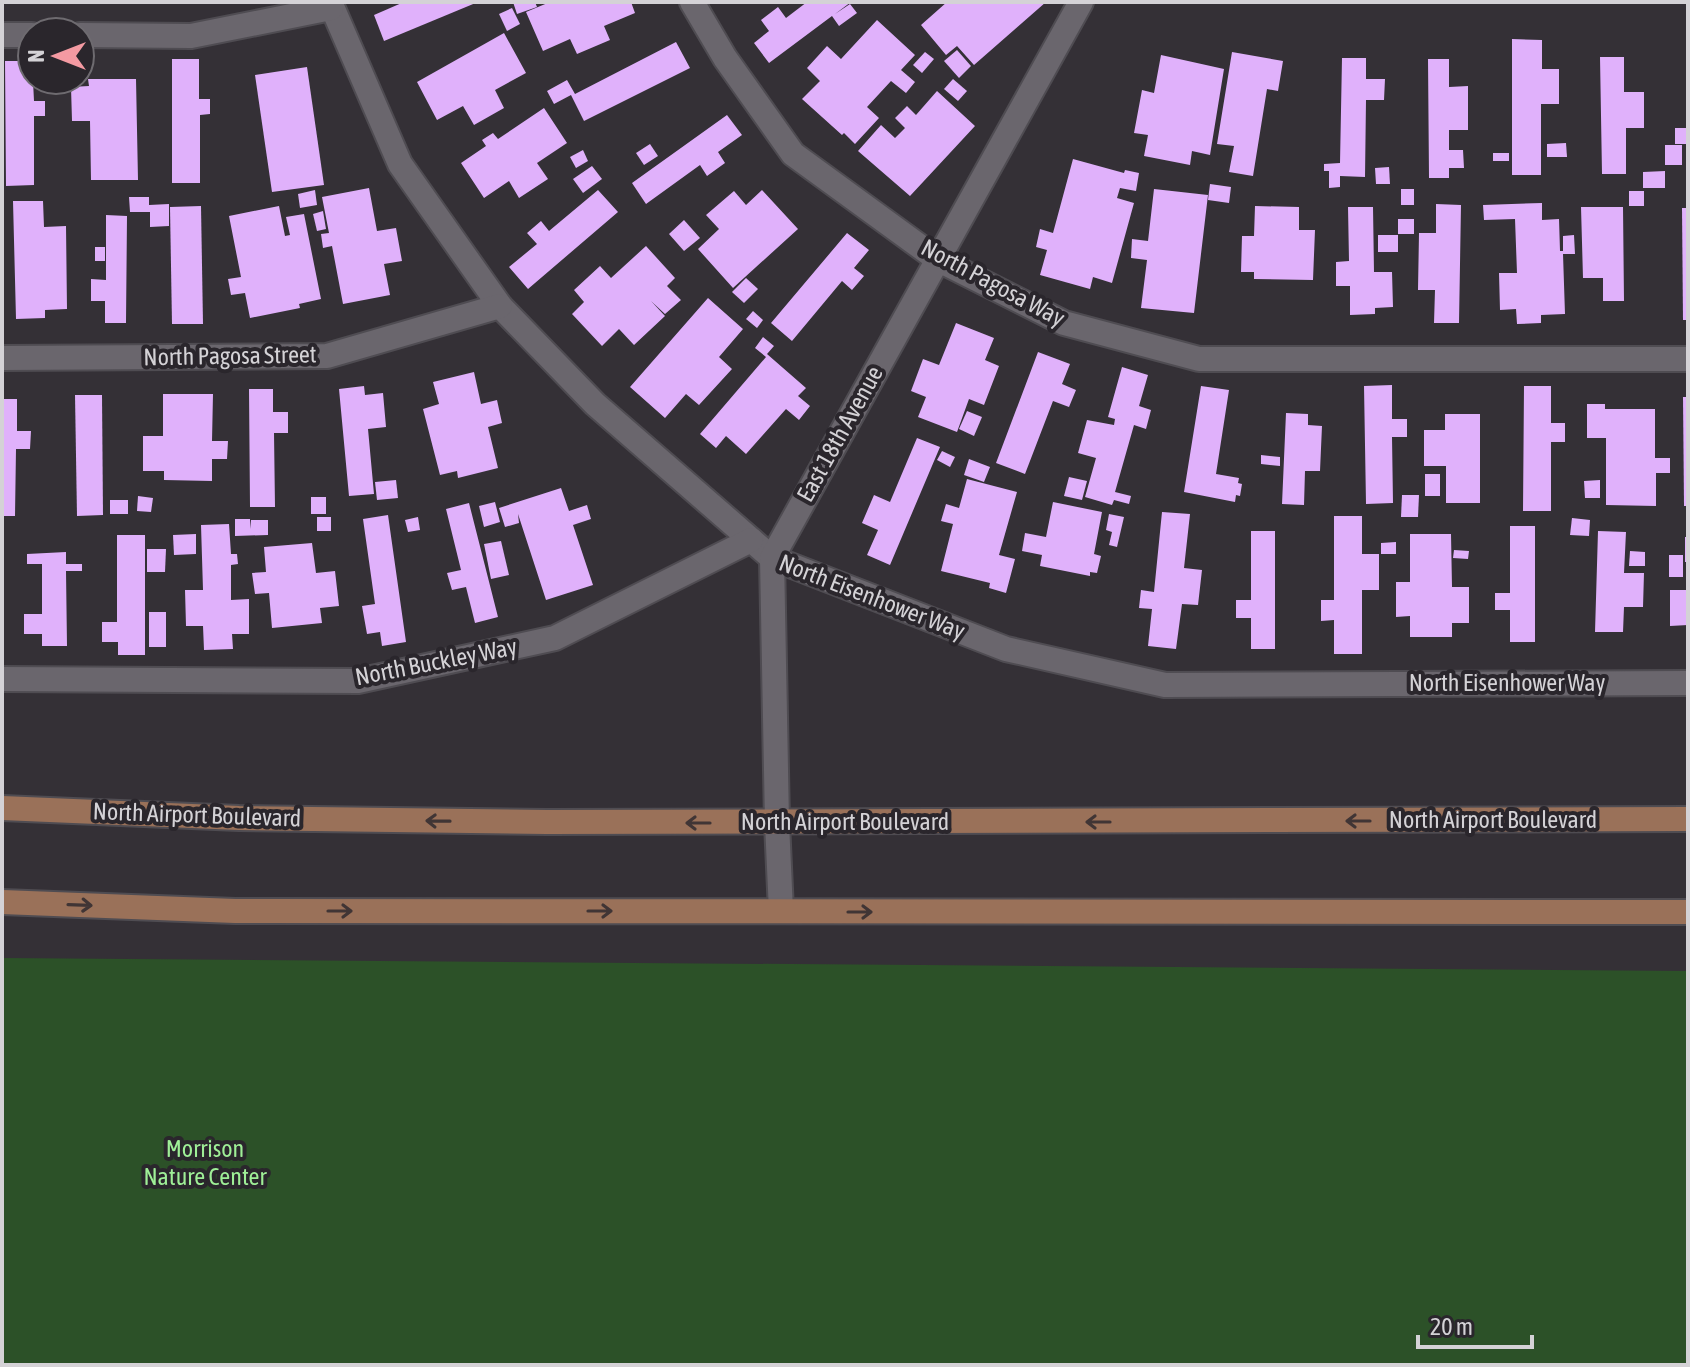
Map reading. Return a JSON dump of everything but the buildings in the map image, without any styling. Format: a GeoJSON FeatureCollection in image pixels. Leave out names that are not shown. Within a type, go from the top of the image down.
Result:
{"type":"FeatureCollection","features":[{"type":"Feature","properties":{"kind":"main road","name":"North Airport Boulevard"},"geometry":{"type":"LineString","coordinates":[[2,808],[239,818],[777,823],[1688,819]]}},
{"type":"Feature","properties":{"kind":"main road"},"geometry":{"type":"LineString","coordinates":[[2,902],[235,911],[1688,912]]}},
{"type":"Feature","properties":{"kind":"street","name":"North Pagosa Way"},"geometry":{"type":"LineString","coordinates":[[692,2],[725,58],[793,154],[937,259],[1064,323],[1199,359],[1688,359]]}},
{"type":"Feature","properties":{"kind":"street","name":"East 18th Avenue"},"geometry":{"type":"LineString","coordinates":[[781,911],[772,558],[1081,2]]}},
{"type":"Feature","properties":{"kind":"street"},"geometry":{"type":"LineString","coordinates":[[96,35],[191,36],[330,5]]}},
{"type":"Feature","properties":{"kind":"street","name":"North Eisenhower Way"},"geometry":{"type":"LineString","coordinates":[[330,5],[400,164],[500,306],[595,404],[772,558],[1006,649],[1165,685],[1688,683]]}},
{"type":"Feature","properties":{"kind":"street","name":"North Pagosa Street"},"geometry":{"type":"LineString","coordinates":[[2,358],[327,356],[500,306]]}},
{"type":"Feature","properties":{"kind":"street","name":"North Buckley Way"},"geometry":{"type":"LineString","coordinates":[[2,679],[358,681],[555,638],[751,540]]}},
{"type":"Feature","properties":{"kind":"green space","name":"Morrison Nature Center"},"geometry":{"type":"Polygon","coordinates":[[[2,958],[1688,971],[1688,1365],[2,1365],[2,958]]]}}]}
